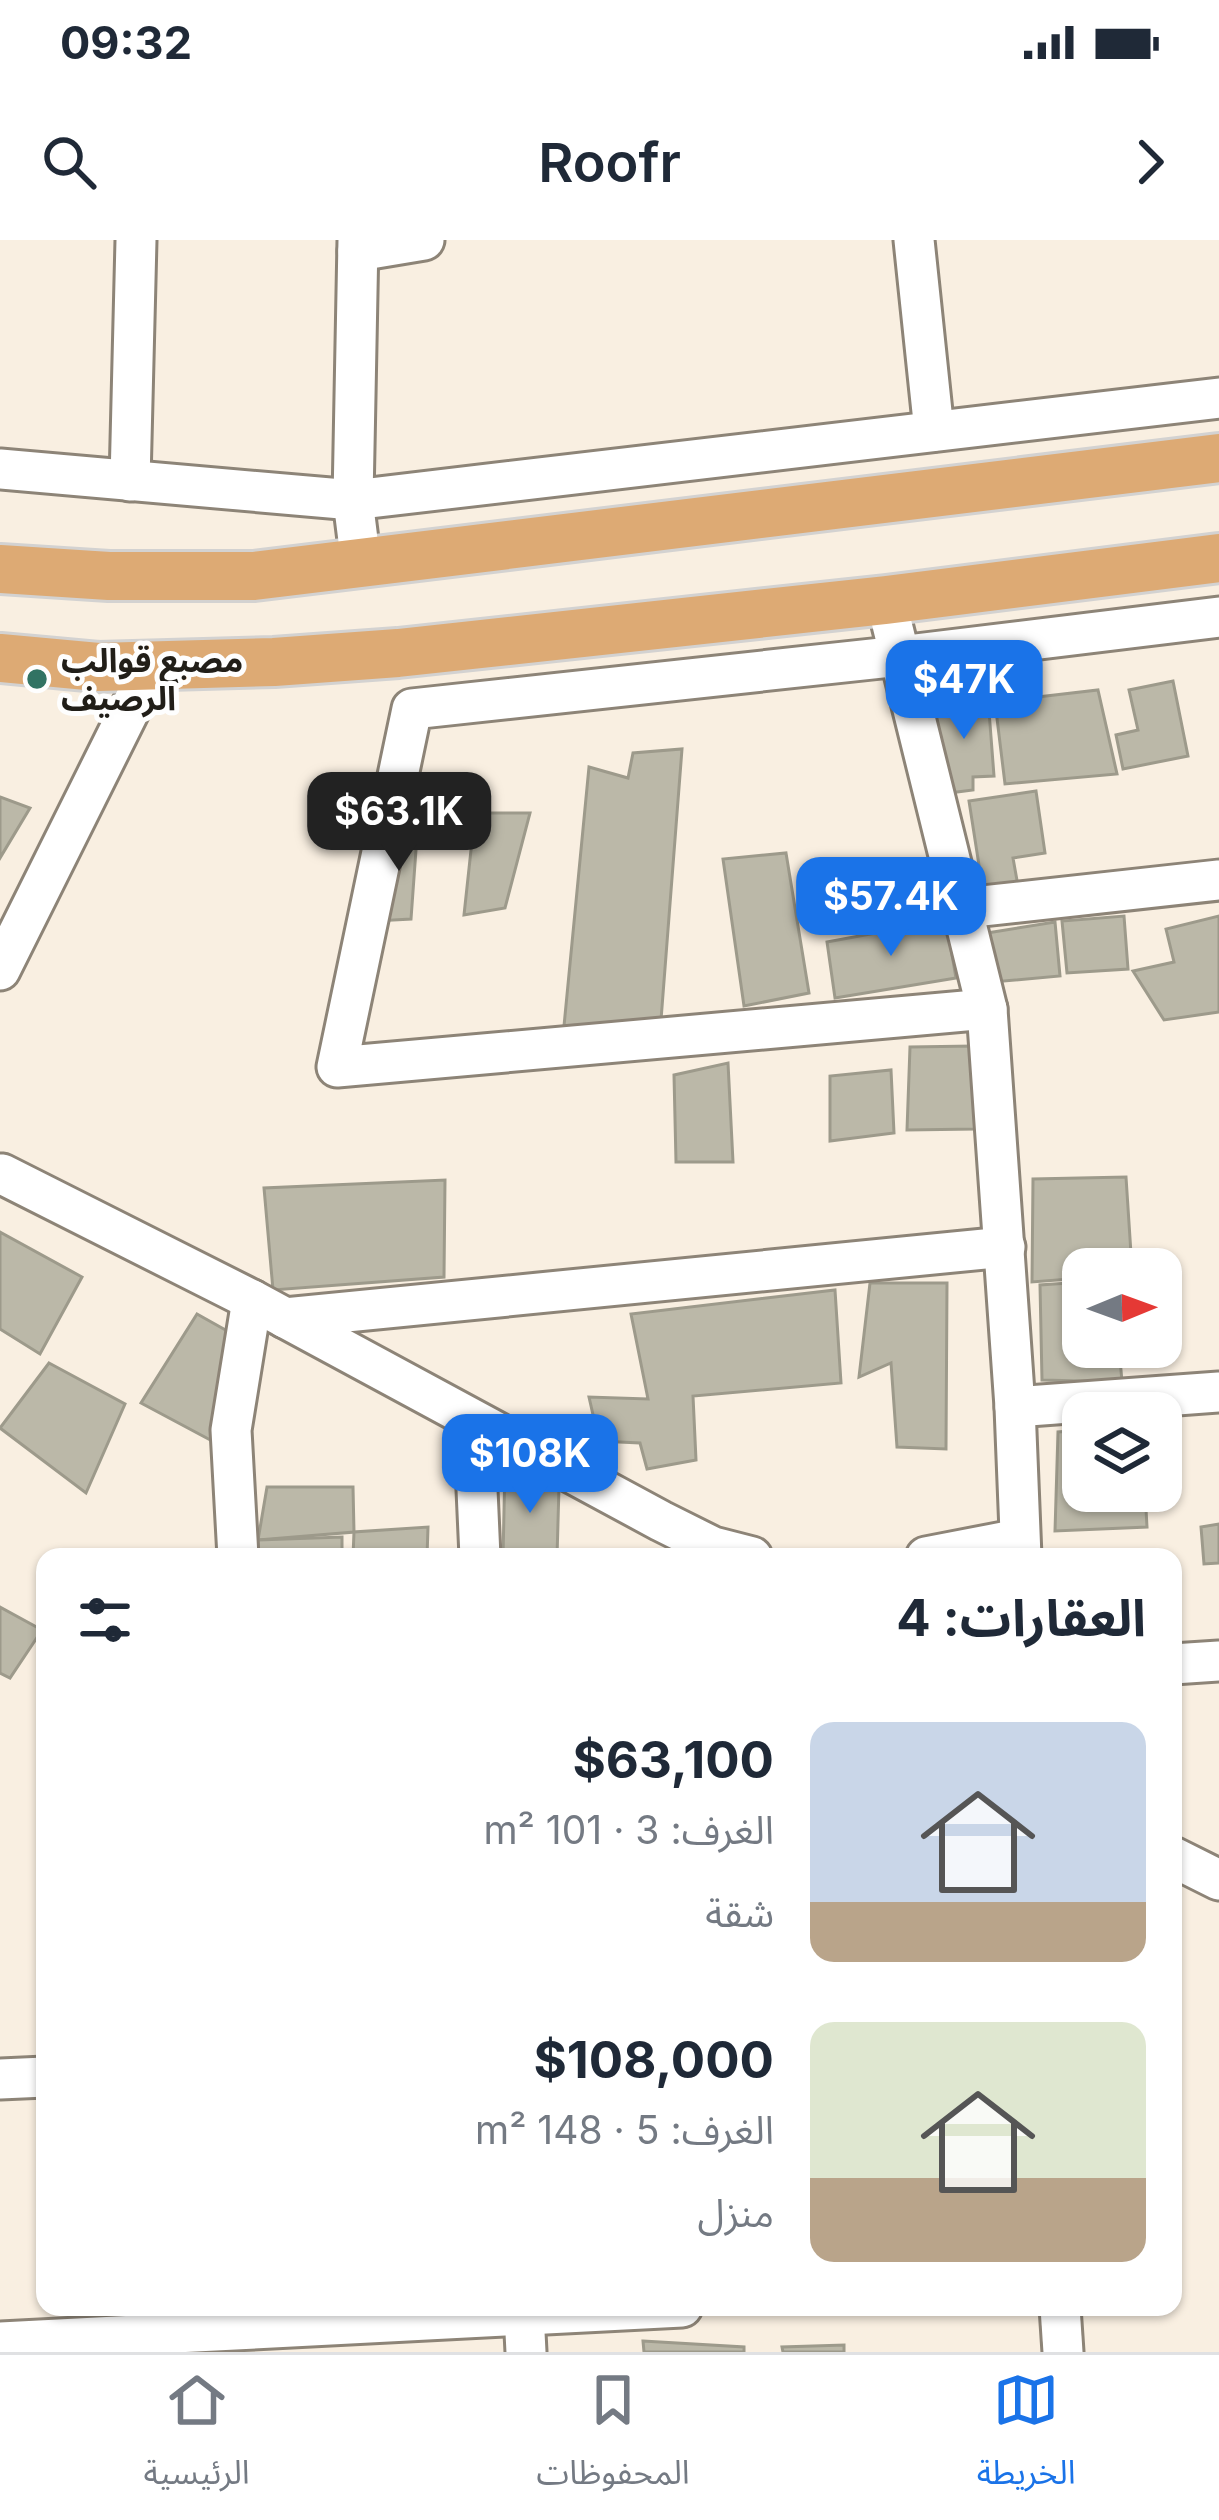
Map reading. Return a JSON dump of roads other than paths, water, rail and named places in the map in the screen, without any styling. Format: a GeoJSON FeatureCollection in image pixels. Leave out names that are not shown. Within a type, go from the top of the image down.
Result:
{"type":"FeatureCollection","features":[{"type":"Feature","properties":{"kind":"main road"},"geometry":{"type":"LineString","coordinates":[[0,569],[109,576],[254,576],[1219,458]]}},
{"type":"Feature","properties":{"kind":"main road"},"geometry":{"type":"LineString","coordinates":[[0,658],[98,667],[398,653],[1219,558]]}},
{"type":"Feature","properties":{"kind":"street"},"geometry":{"type":"LineString","coordinates":[[130,481],[136,240]]}},
{"type":"Feature","properties":{"kind":"street"},"geometry":{"type":"LineString","coordinates":[[361,564],[353,500],[358,245],[424,240]]}},
{"type":"Feature","properties":{"kind":"street"},"geometry":{"type":"LineString","coordinates":[[914,240],[934,430]]}},
{"type":"Feature","properties":{"kind":"street"},"geometry":{"type":"LineString","coordinates":[[0,469],[353,500],[1219,398]]}},
{"type":"Feature","properties":{"kind":"street"},"geometry":{"type":"LineString","coordinates":[[886,600],[987,1009],[1016,1407],[1020,1548]]}},
{"type":"Feature","properties":{"kind":"street"},"geometry":{"type":"LineString","coordinates":[[987,1009],[337,1067],[412,710],[1219,617]]}},
{"type":"Feature","properties":{"kind":"street"},"geometry":{"type":"LineString","coordinates":[[0,970],[141,686]]}},
{"type":"Feature","properties":{"kind":"street"},"geometry":{"type":"LineString","coordinates":[[964,908],[1219,880]]}},
{"type":"Feature","properties":{"kind":"street"},"geometry":{"type":"LineString","coordinates":[[2,1174],[269,1309],[474,1422],[720,1548]]}},
{"type":"Feature","properties":{"kind":"street"},"geometry":{"type":"LineString","coordinates":[[269,1309],[1005,1247]]}},
{"type":"Feature","properties":{"kind":"street"},"geometry":{"type":"LineString","coordinates":[[238,1548],[231,1430],[269,1309]]}},
{"type":"Feature","properties":{"kind":"street"},"geometry":{"type":"LineString","coordinates":[[1016,1407],[1219,1392]]}},
{"type":"Feature","properties":{"kind":"street"},"geometry":{"type":"LineString","coordinates":[[474,1422],[480,1548]]}},
{"type":"Feature","properties":{"kind":"street"},"geometry":{"type":"LineString","coordinates":[[1182,1663],[1219,1661]]}},
{"type":"Feature","properties":{"kind":"street"},"geometry":{"type":"LineString","coordinates":[[1182,1862],[1219,1880]]}},
{"type":"Feature","properties":{"kind":"street"},"geometry":{"type":"LineString","coordinates":[[0,2079],[36,2077]]}},
{"type":"Feature","properties":{"kind":"street"},"geometry":{"type":"LineString","coordinates":[[0,2342],[525,2333],[628,2316]]}},
{"type":"Feature","properties":{"kind":"street"},"geometry":{"type":"LineString","coordinates":[[1061,2316],[1063,2352]]}},
{"type":"Feature","properties":{"kind":"place","name":"مصبع قوالب الرصيف"},"geometry":{"type":"Point","coordinates":[37,679]}}]}
